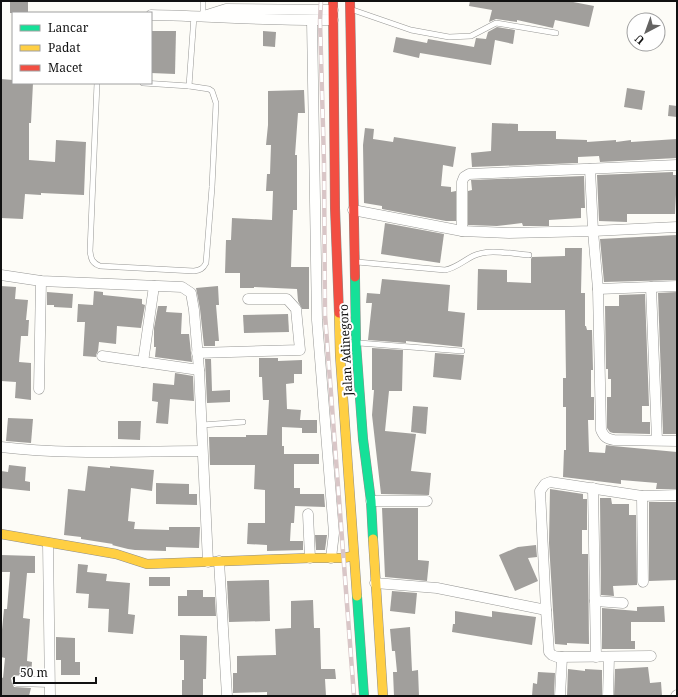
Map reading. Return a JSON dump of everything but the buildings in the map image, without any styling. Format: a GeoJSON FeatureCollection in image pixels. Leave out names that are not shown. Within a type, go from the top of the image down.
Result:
{"type":"FeatureCollection","features":[{"type":"Feature","properties":{"kind":"main road"},"geometry":{"type":"LineString","coordinates":[[333,5],[335,208],[340,355],[364,696]]}},
{"type":"Feature","properties":{"kind":"main road","name":"Jalan Adinegoro"},"geometry":{"type":"LineString","coordinates":[[350,5],[356,343],[363,439],[371,501],[383,696]]}},
{"type":"Feature","properties":{"kind":"main road"},"geometry":{"type":"LineString","coordinates":[[1,534],[116,554],[147,564],[344,558],[353,556]]}},
{"type":"Feature","properties":{"kind":"street"},"geometry":{"type":"LineString","coordinates":[[152,15],[199,16],[226,9],[258,5],[289,9],[333,5]]}},
{"type":"Feature","properties":{"kind":"street"},"geometry":{"type":"LineString","coordinates":[[226,9],[289,20],[333,20]]}},
{"type":"Feature","properties":{"kind":"street"},"geometry":{"type":"LineString","coordinates":[[289,9],[289,20]]}},
{"type":"Feature","properties":{"kind":"street"},"geometry":{"type":"LineString","coordinates":[[312,21],[317,320],[334,533],[331,558]]}},
{"type":"Feature","properties":{"kind":"street"},"geometry":{"type":"LineString","coordinates":[[462,231],[462,182],[464,177],[469,174],[677,165]]}},
{"type":"Feature","properties":{"kind":"street"},"geometry":{"type":"LineString","coordinates":[[590,169],[598,289],[601,430],[607,439],[677,441]]}},
{"type":"Feature","properties":{"kind":"street"},"geometry":{"type":"LineString","coordinates":[[353,210],[462,231],[593,231],[677,227]]}},
{"type":"Feature","properties":{"kind":"street"},"geometry":{"type":"LineString","coordinates":[[1,275],[41,280],[182,286],[191,293],[194,310],[199,370],[208,562]]}},
{"type":"Feature","properties":{"kind":"street"},"geometry":{"type":"LineString","coordinates":[[38,389],[41,280]]}},
{"type":"Feature","properties":{"kind":"street"},"geometry":{"type":"LineString","coordinates":[[144,362],[154,286]]}},
{"type":"Feature","properties":{"kind":"street"},"geometry":{"type":"LineString","coordinates":[[598,289],[677,286]]}},
{"type":"Feature","properties":{"kind":"street"},"geometry":{"type":"LineString","coordinates":[[651,287],[657,440]]}},
{"type":"Feature","properties":{"kind":"street"},"geometry":{"type":"LineString","coordinates":[[197,353],[300,350],[296,309],[294,305],[287,299],[248,299]]}},
{"type":"Feature","properties":{"kind":"street"},"geometry":{"type":"LineString","coordinates":[[102,356],[199,370]]}},
{"type":"Feature","properties":{"kind":"street"},"geometry":{"type":"LineString","coordinates":[[1,447],[23,450],[202,451]]}},
{"type":"Feature","properties":{"kind":"street"},"geometry":{"type":"LineString","coordinates":[[651,656],[562,657],[552,655],[549,652],[540,491],[545,484],[550,482],[642,496],[677,496]]}},
{"type":"Feature","properties":{"kind":"street"},"geometry":{"type":"LineString","coordinates":[[592,488],[596,657]]}},
{"type":"Feature","properties":{"kind":"street"},"geometry":{"type":"LineString","coordinates":[[642,496],[644,582]]}},
{"type":"Feature","properties":{"kind":"street"},"geometry":{"type":"LineString","coordinates":[[371,501],[426,501]]}},
{"type":"Feature","properties":{"kind":"street"},"geometry":{"type":"LineString","coordinates":[[308,514],[310,558]]}},
{"type":"Feature","properties":{"kind":"street"},"geometry":{"type":"LineString","coordinates":[[48,543],[50,696]]}},
{"type":"Feature","properties":{"kind":"street"},"geometry":{"type":"LineString","coordinates":[[219,561],[227,696]]}},
{"type":"Feature","properties":{"kind":"street"},"geometry":{"type":"LineString","coordinates":[[375,583],[437,588],[546,610]]}},
{"type":"Feature","properties":{"kind":"street"},"geometry":{"type":"LineString","coordinates":[[595,601],[623,603]]}},
{"type":"Feature","properties":{"kind":"street"},"geometry":{"type":"LineString","coordinates":[[608,696],[609,656]]}},
{"type":"Feature","properties":{"kind":"street"},"geometry":{"type":"LineString","coordinates":[[560,696],[562,657]]}},
{"type":"Feature","properties":{"kind":"street"},"geometry":{"type":"LineString","coordinates":[[17,682],[49,682]]}},
{"type":"Feature","properties":{"kind":"lane"},"geometry":{"type":"LineString","coordinates":[[189,86],[199,16],[203,1]]}},
{"type":"Feature","properties":{"kind":"lane"},"geometry":{"type":"LineString","coordinates":[[350,5],[411,30],[449,37],[471,36],[496,23],[556,33]]}},
{"type":"Feature","properties":{"kind":"lane"},"geometry":{"type":"LineString","coordinates":[[97,84],[90,251],[91,260],[96,265],[100,266],[194,271],[204,268],[206,263],[212,187],[216,103],[214,96],[209,89],[152,84]]}},
{"type":"Feature","properties":{"kind":"lane"},"geometry":{"type":"LineString","coordinates":[[354,262],[445,270],[452,269],[479,253],[488,252],[528,255]]}},
{"type":"Feature","properties":{"kind":"lane"},"geometry":{"type":"LineString","coordinates":[[356,343],[462,351]]}},
{"type":"Feature","properties":{"kind":"lane"},"geometry":{"type":"LineString","coordinates":[[201,425],[243,422]]}},
{"type":"Feature","properties":{"kind":"railway"},"geometry":{"type":"LineString","coordinates":[[321,1],[320,21],[324,163],[325,315],[354,696]]}},
{"type":"Feature","properties":{"kind":"traffic: fast"},"geometry":{"type":"LineString","coordinates":[[355,277],[356,343],[363,439],[371,501],[373,539]]}},
{"type":"Feature","properties":{"kind":"traffic: fast"},"geometry":{"type":"LineString","coordinates":[[357,596],[364,696]]}},
{"type":"Feature","properties":{"kind":"traffic: slow"},"geometry":{"type":"LineString","coordinates":[[339,313],[340,355],[357,596]]}},
{"type":"Feature","properties":{"kind":"traffic: slow"},"geometry":{"type":"LineString","coordinates":[[1,534],[116,554],[147,564],[343,558],[353,556]]}},
{"type":"Feature","properties":{"kind":"traffic: slow"},"geometry":{"type":"LineString","coordinates":[[373,539],[383,696]]}},
{"type":"Feature","properties":{"kind":"traffic: jam"},"geometry":{"type":"LineString","coordinates":[[333,1],[335,208],[339,313]]}},
{"type":"Feature","properties":{"kind":"traffic: jam"},"geometry":{"type":"LineString","coordinates":[[350,1],[355,277]]}}]}
